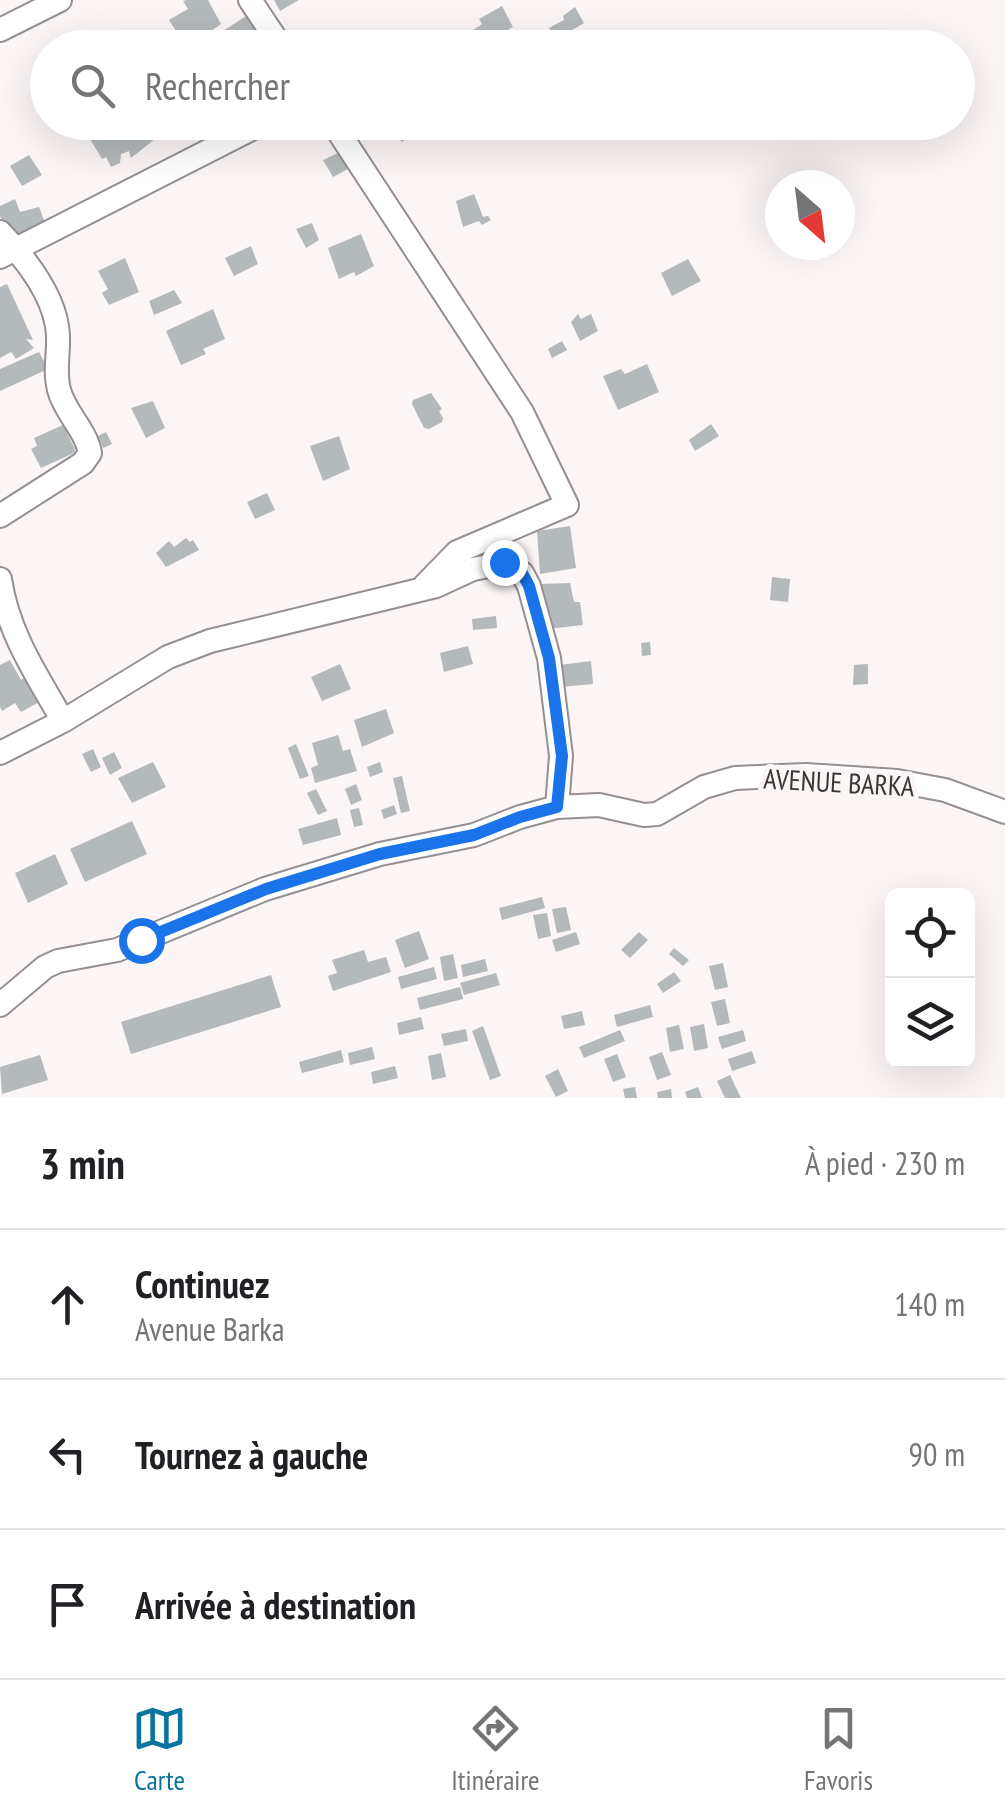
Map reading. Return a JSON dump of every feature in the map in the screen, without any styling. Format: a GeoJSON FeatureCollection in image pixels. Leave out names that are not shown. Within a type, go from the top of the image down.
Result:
{"type":"FeatureCollection","features":[{"type":"Feature","properties":{"kind":"street"},"geometry":{"type":"LineString","coordinates":[[0,30],[60,0]]}},
{"type":"Feature","properties":{"kind":"street"},"geometry":{"type":"LineString","coordinates":[[250,0],[270,30]]}},
{"type":"Feature","properties":{"kind":"street"},"geometry":{"type":"LineString","coordinates":[[0,516],[83,463],[90,453],[89,445],[66,411],[58,387],[58,334],[52,312],[30,268],[5,246],[227,140]]}},
{"type":"Feature","properties":{"kind":"street"},"geometry":{"type":"LineString","coordinates":[[344,140],[522,412],[567,505],[457,552],[421,590]]}},
{"type":"Feature","properties":{"kind":"street"},"geometry":{"type":"LineString","coordinates":[[0,753],[64,721],[168,657],[210,641],[421,590],[504,562],[522,573],[529,586],[549,658],[562,756],[557,807]]}},
{"type":"Feature","properties":{"kind":"street"},"geometry":{"type":"LineString","coordinates":[[0,579],[16,640],[64,721]]}},
{"type":"Feature","properties":{"kind":"street","name":"AVENUE BARKA"},"geometry":{"type":"LineString","coordinates":[[0,1006],[45,967],[58,961],[117,950],[266,889],[380,854],[474,835],[557,807],[599,805],[657,814],[704,787],[735,778],[806,775],[945,790],[1005,812]]}},
{"type":"Feature","properties":{"kind":"building"},"geometry":{"type":"Polygon","coordinates":[[[208,0],[221,24],[212,30],[175,30],[169,20],[188,9],[183,1],[208,0]]]}},
{"type":"Feature","properties":{"kind":"building"},"geometry":{"type":"Polygon","coordinates":[[[274,0],[299,0],[280,11],[274,0]]]}},
{"type":"Feature","properties":{"kind":"building"},"geometry":{"type":"Polygon","coordinates":[[[502,6],[513,27],[473,30],[482,24],[479,19],[502,6]]]}},
{"type":"Feature","properties":{"kind":"building"},"geometry":{"type":"Polygon","coordinates":[[[575,7],[584,23],[572,30],[550,30],[564,20],[563,16],[575,7]]]}},
{"type":"Feature","properties":{"kind":"building"},"geometry":{"type":"Polygon","coordinates":[[[249,14],[258,30],[225,30],[249,14]]]}},
{"type":"Feature","properties":{"kind":"building"},"geometry":{"type":"Polygon","coordinates":[[[91,140],[154,140],[131,158],[129,151],[121,154],[120,163],[111,167],[106,157],[102,159],[91,140]]]}},
{"type":"Feature","properties":{"kind":"building"},"geometry":{"type":"Polygon","coordinates":[[[338,153],[348,169],[333,177],[323,160],[338,153]]]}},
{"type":"Feature","properties":{"kind":"building"},"geometry":{"type":"Polygon","coordinates":[[[29,155],[42,175],[22,186],[10,166],[29,155]]]}},
{"type":"Feature","properties":{"kind":"building"},"geometry":{"type":"Polygon","coordinates":[[[474,194],[483,217],[491,220],[463,227],[456,201],[474,194]]]}},
{"type":"Feature","properties":{"kind":"building"},"geometry":{"type":"Polygon","coordinates":[[[15,199],[20,212],[39,207],[45,223],[10,237],[0,216],[0,206],[15,199]]]}},
{"type":"Feature","properties":{"kind":"building"},"geometry":{"type":"Polygon","coordinates":[[[312,223],[319,240],[306,248],[296,229],[312,223]]]}},
{"type":"Feature","properties":{"kind":"building"},"geometry":{"type":"Polygon","coordinates":[[[361,234],[374,266],[356,276],[354,272],[339,279],[328,248],[361,234]]]}},
{"type":"Feature","properties":{"kind":"building"},"geometry":{"type":"Polygon","coordinates":[[[251,246],[258,264],[234,276],[225,258],[251,246]]]}},
{"type":"Feature","properties":{"kind":"building"},"geometry":{"type":"Polygon","coordinates":[[[125,258],[139,292],[109,305],[102,293],[108,289],[98,271],[125,258]]]}},
{"type":"Feature","properties":{"kind":"building"},"geometry":{"type":"Polygon","coordinates":[[[688,259],[701,281],[672,296],[661,273],[688,259]]]}},
{"type":"Feature","properties":{"kind":"building"},"geometry":{"type":"Polygon","coordinates":[[[7,284],[33,340],[26,339],[34,348],[16,359],[11,352],[0,358],[0,287],[7,284]]]}},
{"type":"Feature","properties":{"kind":"building"},"geometry":{"type":"Polygon","coordinates":[[[174,290],[182,303],[154,315],[149,301],[174,290]]]}},
{"type":"Feature","properties":{"kind":"building"},"geometry":{"type":"Polygon","coordinates":[[[213,309],[225,339],[203,349],[206,354],[181,365],[166,331],[213,309]]]}},
{"type":"Feature","properties":{"kind":"building"},"geometry":{"type":"Polygon","coordinates":[[[578,314],[581,319],[591,314],[598,331],[580,341],[571,322],[578,314]]]}},
{"type":"Feature","properties":{"kind":"building"},"geometry":{"type":"Polygon","coordinates":[[[562,341],[567,350],[552,358],[548,349],[562,341]]]}},
{"type":"Feature","properties":{"kind":"building"},"geometry":{"type":"Polygon","coordinates":[[[39,352],[48,369],[0,391],[0,369],[39,352]]]}},
{"type":"Feature","properties":{"kind":"building"},"geometry":{"type":"Polygon","coordinates":[[[647,364],[659,392],[618,410],[603,376],[621,369],[625,374],[647,364]]]}},
{"type":"Feature","properties":{"kind":"building"},"geometry":{"type":"Polygon","coordinates":[[[431,393],[443,418],[429,429],[424,428],[412,404],[431,393]]]}},
{"type":"Feature","properties":{"kind":"building"},"geometry":{"type":"Polygon","coordinates":[[[153,401],[165,428],[146,438],[131,408],[153,401]]]}},
{"type":"Feature","properties":{"kind":"building"},"geometry":{"type":"Polygon","coordinates":[[[711,424],[719,436],[695,451],[689,440],[711,424]]]}},
{"type":"Feature","properties":{"kind":"building"},"geometry":{"type":"Polygon","coordinates":[[[63,425],[76,452],[41,468],[31,449],[37,446],[34,438],[63,425]]]}},
{"type":"Feature","properties":{"kind":"building"},"geometry":{"type":"Polygon","coordinates":[[[106,432],[112,444],[103,448],[98,436],[106,432]]]}},
{"type":"Feature","properties":{"kind":"building"},"geometry":{"type":"Polygon","coordinates":[[[339,436],[350,469],[323,481],[310,446],[339,436]]]}},
{"type":"Feature","properties":{"kind":"building"},"geometry":{"type":"Polygon","coordinates":[[[267,493],[275,510],[255,519],[247,502],[267,493]]]}},
{"type":"Feature","properties":{"kind":"building"},"geometry":{"type":"Polygon","coordinates":[[[570,526],[576,568],[540,574],[537,531],[570,526]]]}},
{"type":"Feature","properties":{"kind":"building"},"geometry":{"type":"Polygon","coordinates":[[[186,538],[193,540],[199,550],[166,567],[156,553],[169,541],[174,547],[186,538]]]}},
{"type":"Feature","properties":{"kind":"building"},"geometry":{"type":"Polygon","coordinates":[[[772,577],[790,579],[788,602],[770,600],[772,577]]]}},
{"type":"Feature","properties":{"kind":"building"},"geometry":{"type":"Polygon","coordinates":[[[570,583],[574,602],[580,602],[583,625],[547,629],[540,584],[570,583]]]}},
{"type":"Feature","properties":{"kind":"building"},"geometry":{"type":"Polygon","coordinates":[[[496,616],[497,628],[473,630],[472,619],[496,616]]]}},
{"type":"Feature","properties":{"kind":"building"},"geometry":{"type":"Polygon","coordinates":[[[650,642],[651,655],[642,656],[641,643],[650,642]]]}},
{"type":"Feature","properties":{"kind":"building"},"geometry":{"type":"Polygon","coordinates":[[[468,646],[473,664],[444,672],[440,653],[468,646]]]}},
{"type":"Feature","properties":{"kind":"building"},"geometry":{"type":"Polygon","coordinates":[[[10,660],[21,680],[26,676],[41,701],[21,712],[15,703],[2,711],[0,707],[0,665],[10,660]]]}},
{"type":"Feature","properties":{"kind":"building"},"geometry":{"type":"Polygon","coordinates":[[[591,661],[593,684],[561,687],[559,665],[591,661]]]}},
{"type":"Feature","properties":{"kind":"building"},"geometry":{"type":"Polygon","coordinates":[[[340,664],[351,689],[322,701],[311,677],[340,664]]]}},
{"type":"Feature","properties":{"kind":"building"},"geometry":{"type":"Polygon","coordinates":[[[868,664],[868,684],[853,685],[854,665],[868,664]]]}},
{"type":"Feature","properties":{"kind":"building"},"geometry":{"type":"Polygon","coordinates":[[[386,709],[394,733],[362,747],[354,720],[386,709]]]}},
{"type":"Feature","properties":{"kind":"building"},"geometry":{"type":"Polygon","coordinates":[[[338,735],[343,751],[350,749],[357,771],[315,783],[311,768],[318,765],[312,743],[338,735]]]}},
{"type":"Feature","properties":{"kind":"building"},"geometry":{"type":"Polygon","coordinates":[[[296,744],[309,776],[300,779],[288,748],[296,744]]]}},
{"type":"Feature","properties":{"kind":"building"},"geometry":{"type":"Polygon","coordinates":[[[93,749],[101,767],[91,772],[82,754],[93,749]]]}},
{"type":"Feature","properties":{"kind":"building"},"geometry":{"type":"Polygon","coordinates":[[[114,752],[122,768],[110,775],[102,758],[114,752]]]}},
{"type":"Feature","properties":{"kind":"building"},"geometry":{"type":"Polygon","coordinates":[[[153,762],[166,787],[132,803],[118,778],[153,762]]]}},
{"type":"Feature","properties":{"kind":"building"},"geometry":{"type":"Polygon","coordinates":[[[380,762],[383,772],[370,777],[367,767],[380,762]]]}},
{"type":"Feature","properties":{"kind":"building"},"geometry":{"type":"Polygon","coordinates":[[[402,776],[410,811],[401,813],[393,778],[402,776]]]}},
{"type":"Feature","properties":{"kind":"building"},"geometry":{"type":"Polygon","coordinates":[[[356,784],[362,800],[351,805],[345,789],[356,784]]]}},
{"type":"Feature","properties":{"kind":"building"},"geometry":{"type":"Polygon","coordinates":[[[316,789],[327,811],[318,815],[307,793],[316,789]]]}},
{"type":"Feature","properties":{"kind":"building"},"geometry":{"type":"Polygon","coordinates":[[[394,805],[397,814],[384,819],[381,810],[394,805]]]}},
{"type":"Feature","properties":{"kind":"building"},"geometry":{"type":"Polygon","coordinates":[[[359,808],[363,825],[354,827],[350,810],[359,808]]]}},
{"type":"Feature","properties":{"kind":"building"},"geometry":{"type":"Polygon","coordinates":[[[337,818],[341,835],[303,845],[298,829],[337,818]]]}},
{"type":"Feature","properties":{"kind":"building"},"geometry":{"type":"Polygon","coordinates":[[[132,821],[147,854],[85,882],[70,849],[132,821]]]}},
{"type":"Feature","properties":{"kind":"building"},"geometry":{"type":"Polygon","coordinates":[[[55,854],[68,884],[28,903],[15,873],[55,854]]]}},
{"type":"Feature","properties":{"kind":"building"},"geometry":{"type":"Polygon","coordinates":[[[542,897],[545,908],[502,920],[499,908],[542,897]]]}},
{"type":"Feature","properties":{"kind":"building"},"geometry":{"type":"Polygon","coordinates":[[[566,907],[571,930],[557,933],[552,909],[566,907]]]}},
{"type":"Feature","properties":{"kind":"building"},"geometry":{"type":"Polygon","coordinates":[[[547,913],[551,936],[538,939],[533,915],[547,913]]]}},
{"type":"Feature","properties":{"kind":"building"},"geometry":{"type":"Polygon","coordinates":[[[419,931],[429,959],[405,968],[395,940],[419,931]]]}},
{"type":"Feature","properties":{"kind":"building"},"geometry":{"type":"Polygon","coordinates":[[[576,932],[580,944],[556,952],[552,940],[576,932]]]}},
{"type":"Feature","properties":{"kind":"building"},"geometry":{"type":"Polygon","coordinates":[[[639,932],[648,940],[630,958],[621,950],[639,932]]]}},
{"type":"Feature","properties":{"kind":"building"},"geometry":{"type":"Polygon","coordinates":[[[674,948],[689,960],[683,966],[669,954],[674,948]]]}},
{"type":"Feature","properties":{"kind":"building"},"geometry":{"type":"Polygon","coordinates":[[[364,950],[368,962],[386,957],[391,972],[333,991],[328,976],[337,973],[332,960],[364,950]]]}},
{"type":"Feature","properties":{"kind":"building"},"geometry":{"type":"Polygon","coordinates":[[[453,954],[458,978],[444,981],[440,957],[453,954]]]}},
{"type":"Feature","properties":{"kind":"building"},"geometry":{"type":"Polygon","coordinates":[[[485,959],[488,971],[463,977],[461,965],[485,959]]]}},
{"type":"Feature","properties":{"kind":"building"},"geometry":{"type":"Polygon","coordinates":[[[723,963],[728,987],[715,990],[709,966],[723,963]]]}},
{"type":"Feature","properties":{"kind":"building"},"geometry":{"type":"Polygon","coordinates":[[[434,967],[437,979],[401,989],[398,977],[434,967]]]}},
{"type":"Feature","properties":{"kind":"building"},"geometry":{"type":"Polygon","coordinates":[[[674,972],[681,981],[663,993],[657,984],[674,972]]]}},
{"type":"Feature","properties":{"kind":"building"},"geometry":{"type":"Polygon","coordinates":[[[496,973],[500,985],[464,995],[460,983],[496,973]]]}},
{"type":"Feature","properties":{"kind":"building"},"geometry":{"type":"Polygon","coordinates":[[[271,975],[281,1007],[131,1054],[121,1022],[271,975]]]}},
{"type":"Feature","properties":{"kind":"building"},"geometry":{"type":"Polygon","coordinates":[[[460,987],[463,999],[420,1010],[417,998],[460,987]]]}},
{"type":"Feature","properties":{"kind":"building"},"geometry":{"type":"Polygon","coordinates":[[[725,999],[730,1023],[717,1026],[711,1002],[725,999]]]}},
{"type":"Feature","properties":{"kind":"building"},"geometry":{"type":"Polygon","coordinates":[[[650,1005],[653,1017],[617,1027],[614,1015],[650,1005]]]}},
{"type":"Feature","properties":{"kind":"building"},"geometry":{"type":"Polygon","coordinates":[[[582,1011],[585,1025],[564,1029],[561,1016],[582,1011]]]}},
{"type":"Feature","properties":{"kind":"building"},"geometry":{"type":"Polygon","coordinates":[[[421,1017],[424,1029],[399,1035],[397,1023],[421,1017]]]}},
{"type":"Feature","properties":{"kind":"building"},"geometry":{"type":"Polygon","coordinates":[[[704,1024],[708,1048],[694,1051],[690,1027],[704,1024]]]}},
{"type":"Feature","properties":{"kind":"building"},"geometry":{"type":"Polygon","coordinates":[[[679,1025],[684,1049],[670,1052],[666,1028],[679,1025]]]}},
{"type":"Feature","properties":{"kind":"building"},"geometry":{"type":"Polygon","coordinates":[[[483,1026],[501,1076],[490,1080],[472,1031],[483,1026]]]}},
{"type":"Feature","properties":{"kind":"building"},"geometry":{"type":"Polygon","coordinates":[[[466,1029],[468,1041],[444,1046],[441,1034],[466,1029]]]}},
{"type":"Feature","properties":{"kind":"building"},"geometry":{"type":"Polygon","coordinates":[[[620,1030],[625,1041],[584,1058],[579,1047],[620,1030]]]}},
{"type":"Feature","properties":{"kind":"building"},"geometry":{"type":"Polygon","coordinates":[[[743,1030],[746,1041],[722,1049],[718,1037],[743,1030]]]}},
{"type":"Feature","properties":{"kind":"building"},"geometry":{"type":"Polygon","coordinates":[[[372,1047],[375,1059],[350,1065],[348,1053],[372,1047]]]}},
{"type":"Feature","properties":{"kind":"building"},"geometry":{"type":"Polygon","coordinates":[[[341,1050],[344,1062],[302,1073],[299,1062],[341,1050]]]}},
{"type":"Feature","properties":{"kind":"building"},"geometry":{"type":"Polygon","coordinates":[[[752,1051],[756,1063],[732,1071],[728,1059],[752,1051]]]}},
{"type":"Feature","properties":{"kind":"building"},"geometry":{"type":"Polygon","coordinates":[[[662,1052],[671,1075],[657,1080],[649,1057],[662,1052]]]}},
{"type":"Feature","properties":{"kind":"building"},"geometry":{"type":"Polygon","coordinates":[[[441,1053],[446,1077],[432,1080],[428,1056],[441,1053]]]}},
{"type":"Feature","properties":{"kind":"building"},"geometry":{"type":"Polygon","coordinates":[[[617,1054],[626,1077],[613,1082],[604,1059],[617,1054]]]}},
{"type":"Feature","properties":{"kind":"building"},"geometry":{"type":"Polygon","coordinates":[[[40,1055],[48,1080],[2,1094],[0,1067],[40,1055]]]}},
{"type":"Feature","properties":{"kind":"building"},"geometry":{"type":"Polygon","coordinates":[[[395,1066],[398,1078],[373,1084],[371,1072],[395,1066]]]}},
{"type":"Feature","properties":{"kind":"building"},"geometry":{"type":"Polygon","coordinates":[[[558,1069],[568,1091],[556,1097],[545,1076],[558,1069]]]}},
{"type":"Feature","properties":{"kind":"building"},"geometry":{"type":"Polygon","coordinates":[[[730,1075],[741,1098],[725,1098],[717,1081],[730,1075]]]}},
{"type":"Feature","properties":{"kind":"building"},"geometry":{"type":"Polygon","coordinates":[[[635,1087],[637,1098],[625,1098],[623,1089],[635,1087]]]}},
{"type":"Feature","properties":{"kind":"building"},"geometry":{"type":"Polygon","coordinates":[[[698,1087],[702,1098],[687,1098],[685,1092],[698,1087]]]}},
{"type":"Feature","properties":{"kind":"building"},"geometry":{"type":"Polygon","coordinates":[[[671,1089],[672,1098],[658,1098],[657,1092],[671,1089]]]}},
{"type":"Feature","properties":{"kind":"route"},"geometry":{"type":"LineString","coordinates":[[141,940],[266,889],[380,854],[474,835],[557,807],[562,756],[549,658],[529,586],[522,573],[504,562]]}}]}
